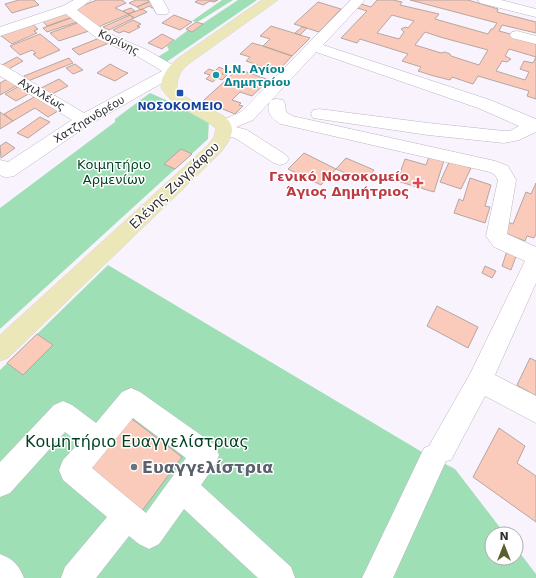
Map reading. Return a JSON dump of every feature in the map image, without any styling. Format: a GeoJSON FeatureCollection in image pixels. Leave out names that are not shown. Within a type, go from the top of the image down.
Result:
{"type":"FeatureCollection","features":[{"type":"Feature","properties":{"kind":"main road"},"geometry":{"type":"LineString","coordinates":[[173,71],[185,60],[271,0]]}},
{"type":"Feature","properties":{"kind":"main road","name":"Ελένης Ζωγράφου"},"geometry":{"type":"LineString","coordinates":[[0,350],[214,149],[225,134],[225,128],[212,116],[178,98],[170,92],[169,81],[173,71]]}},
{"type":"Feature","properties":{"kind":"street"},"geometry":{"type":"LineString","coordinates":[[0,32],[68,9],[84,0]]}},
{"type":"Feature","properties":{"kind":"street"},"geometry":{"type":"LineString","coordinates":[[225,128],[270,102],[314,46],[358,0]]}},
{"type":"Feature","properties":{"kind":"street"},"geometry":{"type":"LineString","coordinates":[[485,0],[536,13]]}},
{"type":"Feature","properties":{"kind":"street","name":"Κορίνης"},"geometry":{"type":"LineString","coordinates":[[68,9],[103,36],[142,52],[173,71]]}},
{"type":"Feature","properties":{"kind":"street"},"geometry":{"type":"LineString","coordinates":[[517,35],[536,40]]}},
{"type":"Feature","properties":{"kind":"street"},"geometry":{"type":"LineString","coordinates":[[314,46],[484,104],[535,126]]}},
{"type":"Feature","properties":{"kind":"street","name":"Αχιλλέως"},"geometry":{"type":"LineString","coordinates":[[0,69],[84,120]]}},
{"type":"Feature","properties":{"kind":"street","name":"Χατζηανδρέου"},"geometry":{"type":"LineString","coordinates":[[4,169],[84,120],[173,71]]}},
{"type":"Feature","properties":{"kind":"street"},"geometry":{"type":"LineString","coordinates":[[270,102],[309,113],[428,129],[504,137],[512,136],[535,126]]}},
{"type":"Feature","properties":{"kind":"street"},"geometry":{"type":"LineString","coordinates":[[270,102],[278,115],[287,120],[495,167],[502,171],[507,180],[496,236],[501,241],[536,256]]}},
{"type":"Feature","properties":{"kind":"street"},"geometry":{"type":"LineString","coordinates":[[225,128],[241,134],[280,159]]}},
{"type":"Feature","properties":{"kind":"street"},"geometry":{"type":"LineString","coordinates":[[377,578],[437,454],[480,380],[536,260]]}},
{"type":"Feature","properties":{"kind":"street"},"geometry":{"type":"LineString","coordinates":[[480,380],[536,410]]}},
{"type":"Feature","properties":{"kind":"street"},"geometry":{"type":"LineString","coordinates":[[131,402],[205,455],[182,487],[148,534],[73,470],[131,402]]}},
{"type":"Feature","properties":{"kind":"street"},"geometry":{"type":"LineString","coordinates":[[0,483],[63,414],[98,441]]}},
{"type":"Feature","properties":{"kind":"street"},"geometry":{"type":"LineString","coordinates":[[182,487],[280,578]]}},
{"type":"Feature","properties":{"kind":"street"},"geometry":{"type":"LineString","coordinates":[[76,578],[127,516]]}},
{"type":"Feature","properties":{"kind":"street"},"geometry":{"type":"LineString","coordinates":[[0,569],[9,578]]}},
{"type":"Feature","properties":{"kind":"green space"},"geometry":{"type":"Polygon","coordinates":[[[222,0],[233,0],[201,20],[197,22],[192,21],[222,0]]]}},
{"type":"Feature","properties":{"kind":"green space"},"geometry":{"type":"Polygon","coordinates":[[[238,0],[257,0],[165,63],[156,58],[169,50],[167,46],[188,30],[192,32],[238,0]]]}},
{"type":"Feature","properties":{"kind":"green space","name":"Κοιμητήριο Αρμενίων"},"geometry":{"type":"Polygon","coordinates":[[[150,93],[209,119],[208,139],[0,329],[0,208],[115,122],[115,119],[150,93]]]}},
{"type":"Feature","properties":{"kind":"green space","name":"Κοιμητήριο Ευαγγελίστριας"},"geometry":{"type":"Polygon","coordinates":[[[108,265],[422,452],[455,469],[499,526],[484,526],[484,566],[524,566],[524,558],[536,574],[536,578],[0,578],[0,370],[108,265]]]}},
{"type":"Feature","properties":{"kind":"building"},"geometry":{"type":"Polygon","coordinates":[[[19,0],[34,0],[39,5],[12,13],[5,4],[19,0]]]}},
{"type":"Feature","properties":{"kind":"building"},"geometry":{"type":"Polygon","coordinates":[[[97,0],[122,0],[126,3],[115,8],[129,14],[98,27],[76,10],[78,10],[76,8],[97,0]]]}},
{"type":"Feature","properties":{"kind":"building"},"geometry":{"type":"Polygon","coordinates":[[[136,0],[153,0],[137,7],[129,3],[136,0]]]}},
{"type":"Feature","properties":{"kind":"building"},"geometry":{"type":"Polygon","coordinates":[[[198,0],[218,0],[214,2],[210,1],[203,5],[195,2],[198,0]]]}},
{"type":"Feature","properties":{"kind":"building"},"geometry":{"type":"Polygon","coordinates":[[[377,0],[393,0],[402,2],[400,5],[439,14],[435,19],[488,34],[497,23],[410,0],[468,0],[498,9],[497,12],[536,22],[536,33],[502,25],[499,31],[518,36],[536,44],[536,57],[536,99],[527,96],[529,91],[478,76],[473,84],[452,77],[450,80],[418,71],[421,67],[402,61],[408,54],[360,39],[357,43],[341,38],[367,11],[354,7],[358,3],[371,7],[377,0]],[[392,15],[377,33],[399,39],[404,32],[401,29],[405,27],[408,28],[414,21],[392,15]],[[425,32],[415,45],[441,53],[445,52],[451,56],[479,65],[488,50],[425,32]],[[509,49],[505,56],[511,59],[507,62],[502,61],[496,71],[525,80],[529,72],[520,69],[524,61],[533,63],[536,57],[509,49]]]}},
{"type":"Feature","properties":{"kind":"building"},"geometry":{"type":"Polygon","coordinates":[[[151,1],[158,5],[152,8],[149,6],[141,10],[137,7],[151,1]]]}},
{"type":"Feature","properties":{"kind":"building"},"geometry":{"type":"Polygon","coordinates":[[[318,2],[341,9],[319,32],[294,24],[318,2]]]}},
{"type":"Feature","properties":{"kind":"building"},"geometry":{"type":"Polygon","coordinates":[[[131,8],[135,11],[128,14],[123,11],[131,8]]]}},
{"type":"Feature","properties":{"kind":"building"},"geometry":{"type":"Polygon","coordinates":[[[142,9],[147,12],[134,18],[128,14],[142,9]]]}},
{"type":"Feature","properties":{"kind":"building"},"geometry":{"type":"Polygon","coordinates":[[[66,11],[73,17],[47,26],[41,19],[66,11]]]}},
{"type":"Feature","properties":{"kind":"building"},"geometry":{"type":"Polygon","coordinates":[[[130,15],[134,18],[109,30],[103,27],[130,15]]]}},
{"type":"Feature","properties":{"kind":"building"},"geometry":{"type":"Polygon","coordinates":[[[174,15],[192,22],[180,30],[162,23],[174,15]]]}},
{"type":"Feature","properties":{"kind":"building"},"geometry":{"type":"Polygon","coordinates":[[[76,16],[80,21],[47,32],[43,28],[76,16]]]}},
{"type":"Feature","properties":{"kind":"building"},"geometry":{"type":"Polygon","coordinates":[[[133,20],[141,24],[137,26],[140,27],[129,33],[124,31],[119,33],[113,30],[133,20]]]}},
{"type":"Feature","properties":{"kind":"building"},"geometry":{"type":"Polygon","coordinates":[[[80,22],[89,31],[59,41],[50,33],[80,22]]]}},
{"type":"Feature","properties":{"kind":"building"},"geometry":{"type":"Polygon","coordinates":[[[196,22],[203,24],[192,32],[186,29],[196,22]]]}},
{"type":"Feature","properties":{"kind":"building"},"geometry":{"type":"Polygon","coordinates":[[[32,24],[38,29],[34,31],[37,33],[12,44],[0,35],[32,24]]]}},
{"type":"Feature","properties":{"kind":"building"},"geometry":{"type":"Polygon","coordinates":[[[271,26],[310,38],[292,56],[263,46],[270,39],[260,36],[271,26]]]}},
{"type":"Feature","properties":{"kind":"building"},"geometry":{"type":"Polygon","coordinates":[[[302,27],[307,28],[300,35],[295,33],[302,27]]]}},
{"type":"Feature","properties":{"kind":"building"},"geometry":{"type":"Polygon","coordinates":[[[40,34],[60,50],[39,59],[33,54],[36,53],[32,50],[20,55],[10,46],[40,34]]]}},
{"type":"Feature","properties":{"kind":"building"},"geometry":{"type":"Polygon","coordinates":[[[162,34],[174,40],[162,49],[148,43],[162,34]]]}},
{"type":"Feature","properties":{"kind":"building"},"geometry":{"type":"Polygon","coordinates":[[[102,37],[109,43],[79,55],[72,49],[102,37]]]}},
{"type":"Feature","properties":{"kind":"building"},"geometry":{"type":"Polygon","coordinates":[[[252,43],[292,56],[277,72],[246,61],[250,57],[240,54],[252,43]]]}},
{"type":"Feature","properties":{"kind":"building"},"geometry":{"type":"Polygon","coordinates":[[[17,57],[23,61],[5,71],[0,67],[0,66],[17,57]]]}},
{"type":"Feature","properties":{"kind":"building"},"geometry":{"type":"Polygon","coordinates":[[[69,58],[73,63],[28,81],[24,76],[69,58]]]}},
{"type":"Feature","properties":{"kind":"building"},"geometry":{"type":"Polygon","coordinates":[[[75,64],[83,70],[73,74],[66,68],[75,64]]]}},
{"type":"Feature","properties":{"kind":"building"},"geometry":{"type":"Polygon","coordinates":[[[110,64],[128,73],[115,81],[97,73],[110,64]]]}},
{"type":"Feature","properties":{"kind":"building","name":"Ι.Ν. Αγίου Δημητρίου"},"geometry":{"type":"Polygon","coordinates":[[[219,67],[226,70],[222,74],[227,75],[222,80],[217,78],[213,82],[206,79],[210,75],[204,73],[209,69],[215,71],[219,67]]]}},
{"type":"Feature","properties":{"kind":"building"},"geometry":{"type":"Polygon","coordinates":[[[238,69],[269,80],[252,96],[240,92],[232,100],[241,103],[239,105],[243,106],[235,114],[203,101],[238,69]]]}},
{"type":"Feature","properties":{"kind":"building"},"geometry":{"type":"Polygon","coordinates":[[[11,77],[21,83],[0,95],[0,83],[11,77]]]}},
{"type":"Feature","properties":{"kind":"building"},"geometry":{"type":"Polygon","coordinates":[[[59,79],[68,86],[50,95],[41,88],[59,79]]]}},
{"type":"Feature","properties":{"kind":"building"},"geometry":{"type":"Polygon","coordinates":[[[21,85],[32,92],[16,101],[5,94],[21,85]]]}},
{"type":"Feature","properties":{"kind":"building"},"geometry":{"type":"Polygon","coordinates":[[[36,96],[58,111],[48,117],[35,108],[13,121],[4,114],[36,96]]]}},
{"type":"Feature","properties":{"kind":"building"},"geometry":{"type":"Polygon","coordinates":[[[0,112],[13,121],[0,129],[0,112]]]}},
{"type":"Feature","properties":{"kind":"building"},"geometry":{"type":"Polygon","coordinates":[[[40,117],[50,122],[28,138],[17,133],[40,117]]]}},
{"type":"Feature","properties":{"kind":"building"},"geometry":{"type":"Polygon","coordinates":[[[6,142],[15,148],[1,158],[0,146],[6,142]]]}},
{"type":"Feature","properties":{"kind":"building"},"geometry":{"type":"Polygon","coordinates":[[[181,149],[192,154],[175,169],[164,164],[181,149]]]}},
{"type":"Feature","properties":{"kind":"building"},"geometry":{"type":"Polygon","coordinates":[[[304,153],[336,169],[321,185],[288,169],[304,153]]]}},
{"type":"Feature","properties":{"kind":"building"},"geometry":{"type":"Polygon","coordinates":[[[430,154],[445,157],[434,192],[397,181],[405,159],[426,165],[430,154]]]}},
{"type":"Feature","properties":{"kind":"building"},"geometry":{"type":"Polygon","coordinates":[[[346,158],[374,170],[365,182],[336,169],[346,158]]]}},
{"type":"Feature","properties":{"kind":"building"},"geometry":{"type":"Polygon","coordinates":[[[450,160],[471,168],[461,189],[440,182],[450,160]]]}},
{"type":"Feature","properties":{"kind":"building"},"geometry":{"type":"Polygon","coordinates":[[[470,178],[491,185],[485,206],[490,207],[485,223],[454,213],[459,199],[463,201],[470,178]]]}},
{"type":"Feature","properties":{"kind":"building"},"geometry":{"type":"Polygon","coordinates":[[[536,183],[536,234],[534,238],[527,236],[525,241],[500,231],[505,221],[513,224],[526,192],[531,194],[536,183]]]}},
{"type":"Feature","properties":{"kind":"building"},"geometry":{"type":"Polygon","coordinates":[[[508,248],[518,251],[511,270],[502,266],[508,248]]]}},
{"type":"Feature","properties":{"kind":"building"},"geometry":{"type":"Polygon","coordinates":[[[485,266],[496,271],[492,278],[482,273],[485,266]]]}},
{"type":"Feature","properties":{"kind":"building"},"geometry":{"type":"Polygon","coordinates":[[[437,306],[478,327],[468,348],[427,326],[437,306]]]}},
{"type":"Feature","properties":{"kind":"building"},"geometry":{"type":"Polygon","coordinates":[[[37,334],[53,345],[23,375],[7,363],[37,334]]]}},
{"type":"Feature","properties":{"kind":"building"},"geometry":{"type":"Polygon","coordinates":[[[530,358],[536,361],[536,396],[517,385],[530,358]]]}},
{"type":"Feature","properties":{"kind":"building","name":"Ευαγγελίστρια"},"geometry":{"type":"Polygon","coordinates":[[[132,419],[182,457],[136,519],[85,476],[132,419]]]}},
{"type":"Feature","properties":{"kind":"building"},"geometry":{"type":"Polygon","coordinates":[[[499,428],[525,446],[517,463],[536,476],[536,522],[473,477],[499,428]]]}},
{"type":"Feature","properties":{"kind":"place","name":"Ι.Ν. Αγίου Δημητρίου"},"geometry":{"type":"Point","coordinates":[216,75]}},
{"type":"Feature","properties":{"kind":"place","name":"ΝΟΣΟΚΟΜΕΙΟ"},"geometry":{"type":"Point","coordinates":[180,93]}},
{"type":"Feature","properties":{"kind":"place","name":"Γενικό Νοσοκομείο Άγιος Δημήτριος"},"geometry":{"type":"Point","coordinates":[418,183]}},
{"type":"Feature","properties":{"kind":"place","name":"Ευαγγελίστρια"},"geometry":{"type":"Point","coordinates":[134,467]}}]}
